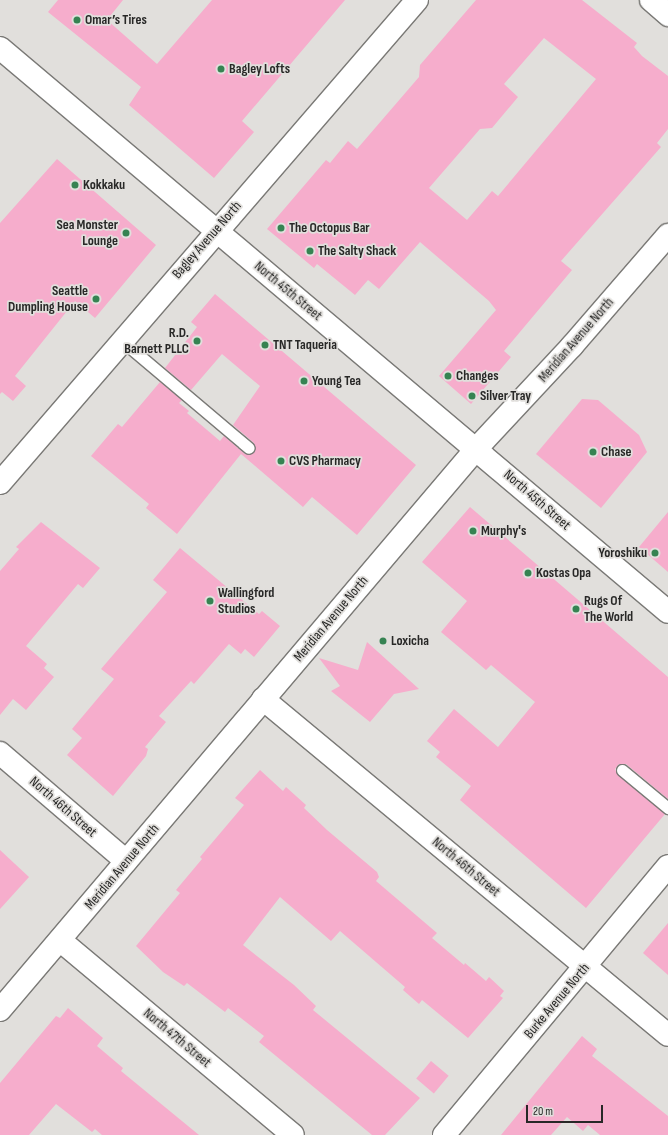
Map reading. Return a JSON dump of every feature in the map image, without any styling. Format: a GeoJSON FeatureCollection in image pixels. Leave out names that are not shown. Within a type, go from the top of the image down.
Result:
{"type":"FeatureCollection","features":[{"type":"Feature","properties":{"kind":"street","name":"Bagley Avenue North"},"geometry":{"type":"LineString","coordinates":[[0,483],[216,230],[416,0]]}},
{"type":"Feature","properties":{"kind":"street"},"geometry":{"type":"LineString","coordinates":[[651,0],[668,15]]}},
{"type":"Feature","properties":{"kind":"street","name":"North 45th Street"},"geometry":{"type":"LineString","coordinates":[[0,48],[668,612]]}},
{"type":"Feature","properties":{"kind":"street","name":"Meridian Avenue North"},"geometry":{"type":"LineString","coordinates":[[0,1010],[61,941],[126,861],[476,449],[572,346],[668,234]]}},
{"type":"Feature","properties":{"kind":"street","name":"North 46th Street"},"geometry":{"type":"LineString","coordinates":[[263,699],[668,1035]]}},
{"type":"Feature","properties":{"kind":"street","name":"North 46th Street"},"geometry":{"type":"LineString","coordinates":[[0,753],[126,861]]}},
{"type":"Feature","properties":{"kind":"street","name":"Burke Avenue North"},"geometry":{"type":"LineString","coordinates":[[444,1135],[668,866]]}},
{"type":"Feature","properties":{"kind":"street","name":"North 47th Street"},"geometry":{"type":"LineString","coordinates":[[61,941],[293,1135]]}},
{"type":"Feature","properties":{"kind":"lane"},"geometry":{"type":"LineString","coordinates":[[122,340],[249,448]]}},
{"type":"Feature","properties":{"kind":"lane"},"geometry":{"type":"LineString","coordinates":[[622,770],[668,808]]}},
{"type":"Feature","properties":{"kind":"building","name":"Bagley Lofts"},"geometry":{"type":"Polygon","coordinates":[[[58,0],[123,0],[107,20],[157,64],[212,0],[345,0],[242,121],[254,132],[214,178],[129,105],[141,87],[48,12],[58,0]]]}},
{"type":"Feature","properties":{"kind":"building"},"geometry":{"type":"Polygon","coordinates":[[[476,0],[582,0],[637,43],[634,47],[642,56],[668,76],[668,129],[657,143],[661,147],[561,261],[572,270],[504,351],[511,357],[471,404],[439,376],[496,310],[489,301],[420,242],[379,289],[368,280],[355,295],[317,264],[314,268],[267,229],[326,160],[330,163],[348,141],[357,149],[419,77],[420,65],[476,0]],[[544,38],[504,84],[518,97],[492,128],[480,129],[429,188],[467,220],[492,191],[498,196],[596,79],[544,38]]]}},
{"type":"Feature","properties":{"kind":"building"},"geometry":{"type":"Polygon","coordinates":[[[57,159],[156,245],[95,318],[75,301],[15,376],[26,386],[13,401],[2,392],[0,394],[0,223],[57,159]]]}},
{"type":"Feature","properties":{"kind":"building"},"geometry":{"type":"Polygon","coordinates":[[[215,294],[416,465],[357,535],[312,497],[303,507],[241,454],[177,534],[146,508],[149,504],[91,456],[118,424],[122,427],[160,382],[182,400],[179,403],[189,411],[187,413],[220,441],[224,436],[245,454],[255,452],[254,443],[233,425],[260,386],[222,354],[191,390],[165,368],[197,327],[191,322],[215,294]]]}},
{"type":"Feature","properties":{"kind":"building","name":"Chase"},"geometry":{"type":"Polygon","coordinates":[[[582,399],[598,400],[639,435],[647,452],[601,508],[536,454],[582,399]]]}},
{"type":"Feature","properties":{"kind":"building"},"geometry":{"type":"Polygon","coordinates":[[[470,507],[668,677],[668,799],[626,764],[619,764],[615,769],[618,775],[665,814],[586,908],[460,800],[471,786],[436,757],[440,752],[427,741],[454,709],[498,747],[535,702],[491,665],[486,670],[441,632],[467,601],[422,562],[470,507]]]}},
{"type":"Feature","properties":{"kind":"building"},"geometry":{"type":"Polygon","coordinates":[[[668,512],[668,572],[639,547],[668,512]]]}},
{"type":"Feature","properties":{"kind":"building"},"geometry":{"type":"Polygon","coordinates":[[[41,522],[100,568],[83,588],[78,584],[26,646],[47,664],[44,668],[54,677],[26,710],[13,699],[0,715],[0,571],[19,549],[16,547],[41,522]]]}},
{"type":"Feature","properties":{"kind":"building"},"geometry":{"type":"Polygon","coordinates":[[[180,548],[259,614],[262,611],[280,626],[254,657],[245,649],[241,654],[229,644],[194,684],[191,681],[159,716],[166,722],[145,747],[148,749],[146,756],[113,796],[67,755],[82,738],[72,729],[114,679],[101,669],[167,592],[153,580],[180,548]]]}},
{"type":"Feature","properties":{"kind":"building"},"geometry":{"type":"Polygon","coordinates":[[[367,642],[419,689],[394,694],[370,722],[331,691],[340,686],[319,658],[358,670],[367,642]]]}},
{"type":"Feature","properties":{"kind":"building"},"geometry":{"type":"Polygon","coordinates":[[[260,770],[283,791],[286,787],[306,805],[304,808],[327,830],[377,872],[379,877],[376,881],[437,933],[432,938],[464,965],[465,963],[486,981],[489,977],[504,991],[500,996],[503,998],[468,1038],[422,1000],[419,1004],[403,990],[405,987],[340,931],[331,941],[280,897],[243,945],[294,985],[316,1006],[313,1010],[420,1098],[385,1135],[372,1135],[259,1042],[264,1036],[228,1008],[225,1012],[187,983],[184,986],[163,972],[136,946],[180,893],[176,890],[202,859],[200,857],[244,805],[235,798],[260,770]]]}},
{"type":"Feature","properties":{"kind":"building"},"geometry":{"type":"Polygon","coordinates":[[[0,850],[29,877],[0,909],[0,850]]]}},
{"type":"Feature","properties":{"kind":"building"},"geometry":{"type":"Polygon","coordinates":[[[668,923],[668,975],[643,953],[668,923]]]}},
{"type":"Feature","properties":{"kind":"building"},"geometry":{"type":"Polygon","coordinates":[[[68,1008],[103,1038],[97,1046],[123,1068],[121,1071],[199,1135],[102,1135],[95,1129],[92,1132],[56,1104],[29,1135],[0,1135],[0,1083],[56,1016],[60,1018],[68,1008]]]}},
{"type":"Feature","properties":{"kind":"building"},"geometry":{"type":"Polygon","coordinates":[[[582,1036],[597,1049],[592,1056],[668,1116],[668,1135],[600,1135],[588,1125],[583,1131],[567,1117],[551,1135],[501,1135],[582,1036]]]}},
{"type":"Feature","properties":{"kind":"building"},"geometry":{"type":"Polygon","coordinates":[[[431,1061],[449,1076],[434,1093],[416,1079],[431,1061]]]}},
{"type":"Feature","properties":{"kind":"place","name":"Omar’s Tires"},"geometry":{"type":"Point","coordinates":[77,20]}},
{"type":"Feature","properties":{"kind":"place","name":"Bagley Lofts"},"geometry":{"type":"Point","coordinates":[221,69]}},
{"type":"Feature","properties":{"kind":"place","name":"Kokkaku"},"geometry":{"type":"Point","coordinates":[75,185]}},
{"type":"Feature","properties":{"kind":"place","name":"The Octopus Bar"},"geometry":{"type":"Point","coordinates":[281,228]}},
{"type":"Feature","properties":{"kind":"place","name":"Sea Monster Lounge"},"geometry":{"type":"Point","coordinates":[126,233]}},
{"type":"Feature","properties":{"kind":"place","name":"The Salty Shack"},"geometry":{"type":"Point","coordinates":[310,251]}},
{"type":"Feature","properties":{"kind":"place","name":"Seattle Dumpling House"},"geometry":{"type":"Point","coordinates":[96,299]}},
{"type":"Feature","properties":{"kind":"place","name":"R.D. Barnett PLLC"},"geometry":{"type":"Point","coordinates":[197,341]}},
{"type":"Feature","properties":{"kind":"place","name":"TNT Taqueria"},"geometry":{"type":"Point","coordinates":[265,345]}},
{"type":"Feature","properties":{"kind":"place","name":"Changes"},"geometry":{"type":"Point","coordinates":[448,376]}},
{"type":"Feature","properties":{"kind":"place","name":"Young Tea"},"geometry":{"type":"Point","coordinates":[304,381]}},
{"type":"Feature","properties":{"kind":"place","name":"Silver Tray"},"geometry":{"type":"Point","coordinates":[472,396]}},
{"type":"Feature","properties":{"kind":"place","name":"Chase"},"geometry":{"type":"Point","coordinates":[593,452]}},
{"type":"Feature","properties":{"kind":"place","name":"CVS Pharmacy"},"geometry":{"type":"Point","coordinates":[281,461]}},
{"type":"Feature","properties":{"kind":"place","name":"Murphy's"},"geometry":{"type":"Point","coordinates":[473,531]}},
{"type":"Feature","properties":{"kind":"place","name":"Yoroshiku"},"geometry":{"type":"Point","coordinates":[655,553]}},
{"type":"Feature","properties":{"kind":"place","name":"Kostas Opa"},"geometry":{"type":"Point","coordinates":[528,573]}},
{"type":"Feature","properties":{"kind":"place","name":"Wallingford Studios"},"geometry":{"type":"Point","coordinates":[210,601]}},
{"type":"Feature","properties":{"kind":"place","name":"Rugs Of The World"},"geometry":{"type":"Point","coordinates":[576,609]}},
{"type":"Feature","properties":{"kind":"place","name":"Loxicha"},"geometry":{"type":"Point","coordinates":[383,641]}}]}
